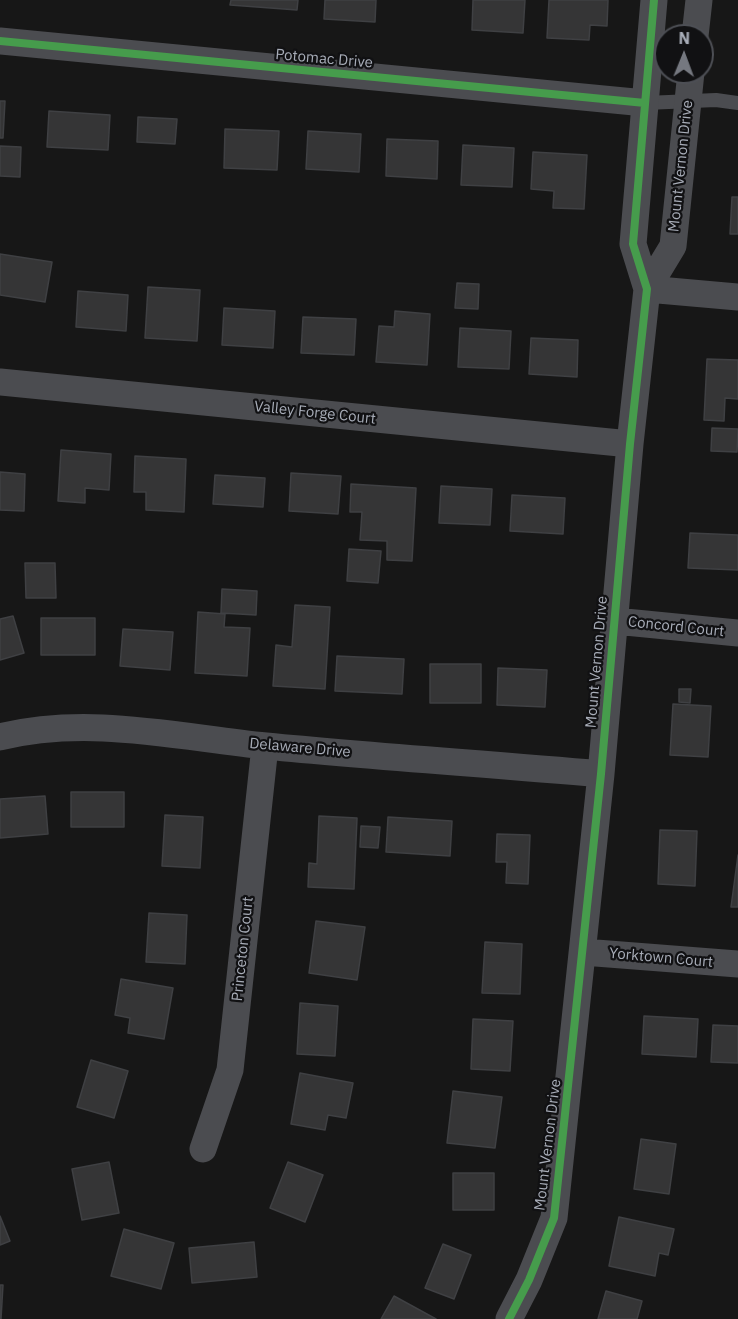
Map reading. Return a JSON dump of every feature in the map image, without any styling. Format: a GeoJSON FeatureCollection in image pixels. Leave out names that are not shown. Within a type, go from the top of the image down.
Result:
{"type":"FeatureCollection","features":[{"type":"Feature","properties":{"kind":"street","name":"Mount Vernon Drive"},"geometry":{"type":"LineString","coordinates":[[509,1319],[529,1280],[554,1218],[601,774],[630,444],[647,289],[633,244],[654,0]]}},
{"type":"Feature","properties":{"kind":"street"},"geometry":{"type":"LineString","coordinates":[[696,24],[699,0]]}},
{"type":"Feature","properties":{"kind":"street","name":"Potomac Drive"},"geometry":{"type":"LineString","coordinates":[[0,42],[645,103]]}},
{"type":"Feature","properties":{"kind":"street","name":"Mount Vernon Drive"},"geometry":{"type":"LineString","coordinates":[[647,289],[673,246],[690,84]]}},
{"type":"Feature","properties":{"kind":"street"},"geometry":{"type":"LineString","coordinates":[[647,289],[738,297]]}},
{"type":"Feature","properties":{"kind":"street","name":"Valley Forge Court"},"geometry":{"type":"LineString","coordinates":[[0,382],[630,444]]}},
{"type":"Feature","properties":{"kind":"street","name":"Concord Court"},"geometry":{"type":"LineString","coordinates":[[615,621],[738,633]]}},
{"type":"Feature","properties":{"kind":"street","name":"Delaware Drive"},"geometry":{"type":"LineString","coordinates":[[0,737],[49,728],[109,728],[265,746],[601,774]]}},
{"type":"Feature","properties":{"kind":"street","name":"Princeton Court"},"geometry":{"type":"LineString","coordinates":[[203,1149],[230,1070],[265,746]]}},
{"type":"Feature","properties":{"kind":"street","name":"Yorktown Court"},"geometry":{"type":"LineString","coordinates":[[583,952],[738,964]]}},
{"type":"Feature","properties":{"kind":"lane"},"geometry":{"type":"LineString","coordinates":[[645,103],[688,101],[738,103]]}},
{"type":"Feature","properties":{"kind":"building"},"geometry":{"type":"Polygon","coordinates":[[[231,0],[298,0],[297,10],[230,5],[231,0]]]}},
{"type":"Feature","properties":{"kind":"building"},"geometry":{"type":"Polygon","coordinates":[[[325,0],[376,0],[375,22],[324,19],[325,0]]]}},
{"type":"Feature","properties":{"kind":"building"},"geometry":{"type":"Polygon","coordinates":[[[473,0],[525,0],[523,33],[472,30],[473,0]]]}},
{"type":"Feature","properties":{"kind":"building"},"geometry":{"type":"Polygon","coordinates":[[[549,0],[608,0],[607,26],[590,25],[589,40],[547,38],[549,0]]]}},
{"type":"Feature","properties":{"kind":"building"},"geometry":{"type":"Polygon","coordinates":[[[0,101],[5,101],[3,138],[0,138],[0,101]]]}},
{"type":"Feature","properties":{"kind":"building"},"geometry":{"type":"Polygon","coordinates":[[[49,111],[110,115],[108,150],[47,147],[49,111]]]}},
{"type":"Feature","properties":{"kind":"building"},"geometry":{"type":"Polygon","coordinates":[[[138,117],[177,119],[175,144],[137,142],[138,117]]]}},
{"type":"Feature","properties":{"kind":"building"},"geometry":{"type":"Polygon","coordinates":[[[225,129],[279,131],[277,170],[224,168],[225,129]]]}},
{"type":"Feature","properties":{"kind":"building"},"geometry":{"type":"Polygon","coordinates":[[[308,131],[361,134],[359,172],[306,169],[308,131]]]}},
{"type":"Feature","properties":{"kind":"building"},"geometry":{"type":"Polygon","coordinates":[[[387,139],[438,141],[437,179],[386,176],[387,139]]]}},
{"type":"Feature","properties":{"kind":"building"},"geometry":{"type":"Polygon","coordinates":[[[463,145],[514,148],[512,187],[461,185],[463,145]]]}},
{"type":"Feature","properties":{"kind":"building"},"geometry":{"type":"Polygon","coordinates":[[[0,146],[21,147],[20,177],[0,176],[0,146]]]}},
{"type":"Feature","properties":{"kind":"building"},"geometry":{"type":"Polygon","coordinates":[[[533,152],[587,155],[584,209],[553,208],[554,191],[531,189],[533,152]]]}},
{"type":"Feature","properties":{"kind":"building"},"geometry":{"type":"Polygon","coordinates":[[[732,197],[738,197],[738,234],[730,234],[732,197]]]}},
{"type":"Feature","properties":{"kind":"building"},"geometry":{"type":"Polygon","coordinates":[[[0,254],[52,262],[45,302],[0,295],[0,254]]]}},
{"type":"Feature","properties":{"kind":"building"},"geometry":{"type":"Polygon","coordinates":[[[457,283],[479,284],[478,309],[455,308],[457,283]]]}},
{"type":"Feature","properties":{"kind":"building"},"geometry":{"type":"Polygon","coordinates":[[[148,287],[200,290],[197,341],[145,338],[148,287]]]}},
{"type":"Feature","properties":{"kind":"building"},"geometry":{"type":"Polygon","coordinates":[[[78,291],[128,295],[126,331],[76,327],[78,291]]]}},
{"type":"Feature","properties":{"kind":"building"},"geometry":{"type":"Polygon","coordinates":[[[224,308],[275,311],[273,348],[222,345],[224,308]]]}},
{"type":"Feature","properties":{"kind":"building"},"geometry":{"type":"Polygon","coordinates":[[[395,311],[430,314],[427,365],[376,362],[379,326],[394,327],[395,311]]]}},
{"type":"Feature","properties":{"kind":"building"},"geometry":{"type":"Polygon","coordinates":[[[303,317],[356,319],[354,355],[301,353],[303,317]]]}},
{"type":"Feature","properties":{"kind":"building"},"geometry":{"type":"Polygon","coordinates":[[[460,328],[511,331],[509,369],[458,367],[460,328]]]}},
{"type":"Feature","properties":{"kind":"building"},"geometry":{"type":"Polygon","coordinates":[[[531,338],[578,340],[577,377],[529,374],[531,338]]]}},
{"type":"Feature","properties":{"kind":"building"},"geometry":{"type":"Polygon","coordinates":[[[707,359],[738,360],[738,399],[725,398],[724,421],[704,420],[707,359]]]}},
{"type":"Feature","properties":{"kind":"building"},"geometry":{"type":"Polygon","coordinates":[[[712,428],[738,429],[737,452],[711,451],[712,428]]]}},
{"type":"Feature","properties":{"kind":"building"},"geometry":{"type":"Polygon","coordinates":[[[61,450],[111,454],[109,490],[85,488],[85,503],[58,501],[61,450]]]}},
{"type":"Feature","properties":{"kind":"building"},"geometry":{"type":"Polygon","coordinates":[[[135,456],[186,459],[184,512],[146,510],[146,492],[134,492],[135,456]]]}},
{"type":"Feature","properties":{"kind":"building"},"geometry":{"type":"Polygon","coordinates":[[[0,472],[25,474],[24,511],[0,510],[0,472]]]}},
{"type":"Feature","properties":{"kind":"building"},"geometry":{"type":"Polygon","coordinates":[[[291,473],[341,476],[338,514],[289,511],[291,473]]]}},
{"type":"Feature","properties":{"kind":"building"},"geometry":{"type":"Polygon","coordinates":[[[215,475],[265,478],[263,507],[213,504],[215,475]]]}},
{"type":"Feature","properties":{"kind":"building"},"geometry":{"type":"Polygon","coordinates":[[[351,484],[416,488],[412,561],[387,560],[387,541],[360,540],[362,512],[350,512],[351,484]]]}},
{"type":"Feature","properties":{"kind":"building"},"geometry":{"type":"Polygon","coordinates":[[[441,486],[492,489],[490,525],[439,523],[441,486]]]}},
{"type":"Feature","properties":{"kind":"building"},"geometry":{"type":"Polygon","coordinates":[[[512,495],[565,498],[563,534],[510,531],[512,495]]]}},
{"type":"Feature","properties":{"kind":"building"},"geometry":{"type":"Polygon","coordinates":[[[690,533],[738,535],[738,570],[688,568],[690,533]]]}},
{"type":"Feature","properties":{"kind":"building"},"geometry":{"type":"Polygon","coordinates":[[[349,549],[381,551],[378,583],[347,581],[349,549]]]}},
{"type":"Feature","properties":{"kind":"building"},"geometry":{"type":"Polygon","coordinates":[[[25,563],[55,563],[56,598],[26,598],[25,563]]]}},
{"type":"Feature","properties":{"kind":"building"},"geometry":{"type":"Polygon","coordinates":[[[222,589],[257,591],[256,615],[221,613],[222,589]]]}},
{"type":"Feature","properties":{"kind":"building"},"geometry":{"type":"Polygon","coordinates":[[[295,605],[330,607],[325,689],[273,686],[276,645],[292,647],[295,605]]]}},
{"type":"Feature","properties":{"kind":"building"},"geometry":{"type":"Polygon","coordinates":[[[198,612],[225,614],[224,627],[250,628],[247,676],[195,673],[198,612]]]}},
{"type":"Feature","properties":{"kind":"building"},"geometry":{"type":"Polygon","coordinates":[[[13,616],[24,653],[0,660],[0,619],[13,616]]]}},
{"type":"Feature","properties":{"kind":"building"},"geometry":{"type":"Polygon","coordinates":[[[41,618],[95,618],[95,655],[41,655],[41,618]]]}},
{"type":"Feature","properties":{"kind":"building"},"geometry":{"type":"Polygon","coordinates":[[[123,629],[173,632],[170,670],[120,666],[123,629]]]}},
{"type":"Feature","properties":{"kind":"building"},"geometry":{"type":"Polygon","coordinates":[[[337,656],[404,659],[402,694],[335,691],[337,656]]]}},
{"type":"Feature","properties":{"kind":"building"},"geometry":{"type":"Polygon","coordinates":[[[430,664],[481,664],[481,703],[430,703],[430,664]]]}},
{"type":"Feature","properties":{"kind":"building"},"geometry":{"type":"Polygon","coordinates":[[[498,668],[547,670],[545,707],[497,705],[498,668]]]}},
{"type":"Feature","properties":{"kind":"building"},"geometry":{"type":"Polygon","coordinates":[[[679,689],[691,689],[690,703],[679,702],[679,689]]]}},
{"type":"Feature","properties":{"kind":"building"},"geometry":{"type":"Polygon","coordinates":[[[673,704],[711,706],[708,757],[670,755],[673,704]]]}},
{"type":"Feature","properties":{"kind":"building"},"geometry":{"type":"Polygon","coordinates":[[[71,792],[124,792],[124,827],[71,827],[71,792]]]}},
{"type":"Feature","properties":{"kind":"building"},"geometry":{"type":"Polygon","coordinates":[[[45,796],[48,834],[0,838],[0,799],[45,796]]]}},
{"type":"Feature","properties":{"kind":"building"},"geometry":{"type":"Polygon","coordinates":[[[165,815],[203,817],[200,868],[162,866],[165,815]]]}},
{"type":"Feature","properties":{"kind":"building"},"geometry":{"type":"Polygon","coordinates":[[[319,816],[357,818],[354,889],[308,887],[309,863],[317,864],[319,816]]]}},
{"type":"Feature","properties":{"kind":"building"},"geometry":{"type":"Polygon","coordinates":[[[388,817],[452,821],[450,856],[386,852],[388,817]]]}},
{"type":"Feature","properties":{"kind":"building"},"geometry":{"type":"Polygon","coordinates":[[[361,826],[380,827],[378,848],[360,847],[361,826]]]}},
{"type":"Feature","properties":{"kind":"building"},"geometry":{"type":"Polygon","coordinates":[[[660,830],[697,831],[695,886],[658,884],[660,830]]]}},
{"type":"Feature","properties":{"kind":"building"},"geometry":{"type":"Polygon","coordinates":[[[497,834],[530,835],[528,884],[506,883],[507,862],[496,862],[497,834]]]}},
{"type":"Feature","properties":{"kind":"building"},"geometry":{"type":"Polygon","coordinates":[[[738,855],[738,907],[731,907],[738,855]]]}},
{"type":"Feature","properties":{"kind":"building"},"geometry":{"type":"Polygon","coordinates":[[[149,913],[187,915],[185,964],[146,962],[149,913]]]}},
{"type":"Feature","properties":{"kind":"building"},"geometry":{"type":"Polygon","coordinates":[[[316,921],[365,927],[357,980],[309,973],[316,921]]]}},
{"type":"Feature","properties":{"kind":"building"},"geometry":{"type":"Polygon","coordinates":[[[485,942],[522,944],[520,994],[482,993],[485,942]]]}},
{"type":"Feature","properties":{"kind":"building"},"geometry":{"type":"Polygon","coordinates":[[[121,979],[173,988],[164,1039],[128,1033],[130,1018],[115,1015],[121,979]]]}},
{"type":"Feature","properties":{"kind":"building"},"geometry":{"type":"Polygon","coordinates":[[[300,1003],[338,1006],[335,1056],[297,1054],[300,1003]]]}},
{"type":"Feature","properties":{"kind":"building"},"geometry":{"type":"Polygon","coordinates":[[[644,1016],[698,1019],[696,1057],[642,1054],[644,1016]]]}},
{"type":"Feature","properties":{"kind":"building"},"geometry":{"type":"Polygon","coordinates":[[[473,1019],[513,1021],[510,1071],[471,1069],[473,1019]]]}},
{"type":"Feature","properties":{"kind":"building"},"geometry":{"type":"Polygon","coordinates":[[[713,1025],[738,1026],[738,1063],[711,1062],[713,1025]]]}},
{"type":"Feature","properties":{"kind":"building"},"geometry":{"type":"Polygon","coordinates":[[[91,1060],[128,1071],[114,1118],[77,1107],[91,1060]]]}},
{"type":"Feature","properties":{"kind":"building"},"geometry":{"type":"Polygon","coordinates":[[[300,1073],[353,1083],[346,1118],[328,1115],[325,1130],[291,1124],[300,1073]]]}},
{"type":"Feature","properties":{"kind":"building"},"geometry":{"type":"Polygon","coordinates":[[[453,1091],[502,1097],[495,1148],[447,1143],[453,1091]]]}},
{"type":"Feature","properties":{"kind":"building"},"geometry":{"type":"Polygon","coordinates":[[[641,1139],[676,1144],[669,1194],[634,1189],[641,1139]]]}},
{"type":"Feature","properties":{"kind":"building"},"geometry":{"type":"Polygon","coordinates":[[[109,1162],[119,1213],[82,1220],[72,1169],[109,1162]]]}},
{"type":"Feature","properties":{"kind":"building"},"geometry":{"type":"Polygon","coordinates":[[[288,1162],[323,1175],[305,1222],[270,1208],[288,1162]]]}},
{"type":"Feature","properties":{"kind":"building"},"geometry":{"type":"Polygon","coordinates":[[[453,1173],[494,1173],[494,1210],[453,1210],[453,1173]]]}},
{"type":"Feature","properties":{"kind":"building"},"geometry":{"type":"Polygon","coordinates":[[[0,1216],[10,1241],[0,1245],[0,1216]]]}},
{"type":"Feature","properties":{"kind":"building"},"geometry":{"type":"Polygon","coordinates":[[[619,1217],[674,1229],[668,1255],[659,1253],[655,1276],[609,1266],[619,1217]]]}},
{"type":"Feature","properties":{"kind":"building"},"geometry":{"type":"Polygon","coordinates":[[[124,1229],[174,1243],[161,1289],[111,1276],[124,1229]]]}},
{"type":"Feature","properties":{"kind":"building"},"geometry":{"type":"Polygon","coordinates":[[[254,1242],[257,1277],[192,1283],[189,1248],[254,1242]]]}},
{"type":"Feature","properties":{"kind":"building"},"geometry":{"type":"Polygon","coordinates":[[[443,1244],[471,1255],[454,1299],[425,1288],[443,1244]]]}},
{"type":"Feature","properties":{"kind":"building"},"geometry":{"type":"Polygon","coordinates":[[[0,1285],[3,1285],[1,1319],[0,1319],[0,1285]]]}},
{"type":"Feature","properties":{"kind":"building"},"geometry":{"type":"Polygon","coordinates":[[[606,1291],[642,1301],[637,1319],[598,1319],[606,1291]]]}},
{"type":"Feature","properties":{"kind":"building"},"geometry":{"type":"Polygon","coordinates":[[[394,1296],[436,1319],[381,1319],[394,1296]]]}},
{"type":"Feature","properties":{"kind":"cycle path"},"geometry":{"type":"LineString","coordinates":[[509,1319],[529,1280],[554,1218],[601,774],[630,444],[647,289],[633,244],[654,0]]}},
{"type":"Feature","properties":{"kind":"cycle path"},"geometry":{"type":"LineString","coordinates":[[0,41],[645,103]]}}]}
